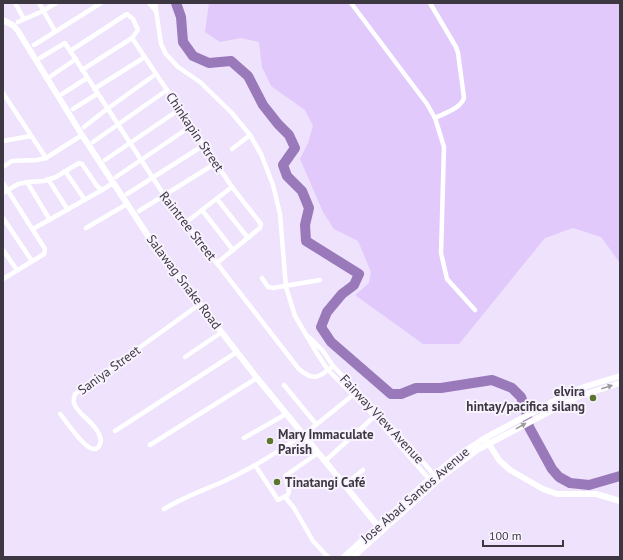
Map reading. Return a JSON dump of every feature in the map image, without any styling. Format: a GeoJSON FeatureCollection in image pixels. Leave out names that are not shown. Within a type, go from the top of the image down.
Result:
{"type":"FeatureCollection","features":[{"type":"Feature","properties":{"kind":"main road","name":"Salawag Snake Road"},"geometry":{"type":"LineString","coordinates":[[4,19],[18,31],[82,135],[115,180],[127,204],[154,245],[257,378],[286,414],[305,433],[318,453],[380,529]]}},
{"type":"Feature","properties":{"kind":"main road","name":"Jose Abad Santos Avenue"},"geometry":{"type":"LineString","coordinates":[[353,557],[432,477],[462,453],[485,438],[542,407],[584,387],[620,376]]}},
{"type":"Feature","properties":{"kind":"main road","name":"Jose Abad Santos Avenue"},"geometry":{"type":"LineString","coordinates":[[344,557],[380,529],[467,456],[545,413],[586,394],[620,383]]}},
{"type":"Feature","properties":{"kind":"main road"},"geometry":{"type":"LineString","coordinates":[[485,438],[499,460],[510,470],[542,490],[557,494],[596,494],[620,501]]}},
{"type":"Feature","properties":{"kind":"street"},"geometry":{"type":"LineString","coordinates":[[15,3],[24,19]]}},
{"type":"Feature","properties":{"kind":"street"},"geometry":{"type":"LineString","coordinates":[[39,3],[55,31]]}},
{"type":"Feature","properties":{"kind":"street"},"geometry":{"type":"LineString","coordinates":[[18,22],[43,11],[56,3]]}},
{"type":"Feature","properties":{"kind":"street"},"geometry":{"type":"LineString","coordinates":[[34,45],[101,3]]}},
{"type":"Feature","properties":{"kind":"street"},"geometry":{"type":"LineString","coordinates":[[149,3],[155,10]]}},
{"type":"Feature","properties":{"kind":"street","name":"Fairway View Avenue"},"geometry":{"type":"LineString","coordinates":[[155,3],[161,44],[169,58],[178,68],[200,82],[231,112],[250,135],[260,154],[273,185],[280,214],[286,287],[295,316],[328,370],[432,477]]}},
{"type":"Feature","properties":{"kind":"street"},"geometry":{"type":"LineString","coordinates":[[351,3],[427,104],[435,118],[444,147],[441,253],[447,279],[474,310]]}},
{"type":"Feature","properties":{"kind":"street"},"geometry":{"type":"LineString","coordinates":[[430,3],[456,47],[464,98],[455,108],[435,118]]}},
{"type":"Feature","properties":{"kind":"street"},"geometry":{"type":"LineString","coordinates":[[70,50],[127,14],[134,19],[138,30],[132,38],[82,70]]}},
{"type":"Feature","properties":{"kind":"street","name":"Chinkapin Street"},"geometry":{"type":"LineString","coordinates":[[132,38],[232,187],[261,224],[260,228],[248,238]]}},
{"type":"Feature","properties":{"kind":"street","name":"Raintree Street"},"geometry":{"type":"LineString","coordinates":[[40,58],[65,43],[164,196],[298,368],[306,375],[319,377],[333,366]]}},
{"type":"Feature","properties":{"kind":"street"},"geometry":{"type":"LineString","coordinates":[[94,89],[145,57]]}},
{"type":"Feature","properties":{"kind":"street"},"geometry":{"type":"LineString","coordinates":[[51,76],[76,60]]}},
{"type":"Feature","properties":{"kind":"street"},"geometry":{"type":"LineString","coordinates":[[84,127],[107,108],[156,74]]}},
{"type":"Feature","properties":{"kind":"street"},"geometry":{"type":"LineString","coordinates":[[62,94],[87,78]]}},
{"type":"Feature","properties":{"kind":"street"},"geometry":{"type":"LineString","coordinates":[[93,142],[167,90]]}},
{"type":"Feature","properties":{"kind":"street"},"geometry":{"type":"LineString","coordinates":[[3,93],[46,158]]}},
{"type":"Feature","properties":{"kind":"street"},"geometry":{"type":"LineString","coordinates":[[73,109],[97,94]]}},
{"type":"Feature","properties":{"kind":"street"},"geometry":{"type":"LineString","coordinates":[[105,160],[180,109]]}},
{"type":"Feature","properties":{"kind":"street"},"geometry":{"type":"LineString","coordinates":[[33,229],[102,190],[140,160],[191,126]]}},
{"type":"Feature","properties":{"kind":"street"},"geometry":{"type":"LineString","coordinates":[[3,167],[12,161],[37,160],[46,158],[82,135]]}},
{"type":"Feature","properties":{"kind":"street"},"geometry":{"type":"LineString","coordinates":[[232,149],[250,135]]}},
{"type":"Feature","properties":{"kind":"street"},"geometry":{"type":"LineString","coordinates":[[4,139],[31,136]]}},
{"type":"Feature","properties":{"kind":"street"},"geometry":{"type":"LineString","coordinates":[[127,194],[204,145]]}},
{"type":"Feature","properties":{"kind":"street"},"geometry":{"type":"LineString","coordinates":[[5,192],[18,184],[44,181],[79,163],[82,164],[102,190]]}},
{"type":"Feature","properties":{"kind":"street"},"geometry":{"type":"LineString","coordinates":[[139,211],[216,163]]}},
{"type":"Feature","properties":{"kind":"street"},"geometry":{"type":"LineString","coordinates":[[65,171],[85,200]]}},
{"type":"Feature","properties":{"kind":"street"},"geometry":{"type":"LineString","coordinates":[[48,179],[68,210]]}},
{"type":"Feature","properties":{"kind":"street"},"geometry":{"type":"LineString","coordinates":[[27,182],[50,220]]}},
{"type":"Feature","properties":{"kind":"street"},"geometry":{"type":"LineString","coordinates":[[3,183],[5,192],[33,229],[45,249],[44,254],[3,279]]}},
{"type":"Feature","properties":{"kind":"street"},"geometry":{"type":"LineString","coordinates":[[185,223],[232,187]]}},
{"type":"Feature","properties":{"kind":"street"},"geometry":{"type":"LineString","coordinates":[[217,199],[248,238],[217,263]]}},
{"type":"Feature","properties":{"kind":"street"},"geometry":{"type":"LineString","coordinates":[[86,228],[127,204]]}},
{"type":"Feature","properties":{"kind":"street"},"geometry":{"type":"LineString","coordinates":[[202,210],[233,250]]}},
{"type":"Feature","properties":{"kind":"street"},"geometry":{"type":"LineString","coordinates":[[3,218],[32,261]]}},
{"type":"Feature","properties":{"kind":"street"},"geometry":{"type":"LineString","coordinates":[[3,250],[17,270]]}},
{"type":"Feature","properties":{"kind":"street"},"geometry":{"type":"LineString","coordinates":[[262,278],[268,287],[273,288],[320,280]]}},
{"type":"Feature","properties":{"kind":"street","name":"Saniya Street"},"geometry":{"type":"LineString","coordinates":[[60,414],[85,444],[91,449],[98,446],[101,440],[98,431],[75,406],[73,400],[75,394],[200,304]]}},
{"type":"Feature","properties":{"kind":"street"},"geometry":{"type":"LineString","coordinates":[[185,357],[222,332]]}},
{"type":"Feature","properties":{"kind":"street","name":"Fairway View Avenue"},"geometry":{"type":"LineString","coordinates":[[305,333],[323,351],[333,366],[408,444],[436,482]]}},
{"type":"Feature","properties":{"kind":"street"},"geometry":{"type":"LineString","coordinates":[[115,431],[237,352]]}},
{"type":"Feature","properties":{"kind":"street"},"geometry":{"type":"LineString","coordinates":[[150,445],[257,378]]}},
{"type":"Feature","properties":{"kind":"street"},"geometry":{"type":"LineString","coordinates":[[284,385],[316,424]]}},
{"type":"Feature","properties":{"kind":"street"},"geometry":{"type":"LineString","coordinates":[[164,509],[180,499],[221,483],[255,465],[305,433],[353,395]]}},
{"type":"Feature","properties":{"kind":"street"},"geometry":{"type":"LineString","coordinates":[[325,461],[378,412]]}},
{"type":"Feature","properties":{"kind":"street"},"geometry":{"type":"LineString","coordinates":[[244,438],[286,414]]}},
{"type":"Feature","properties":{"kind":"street"},"geometry":{"type":"LineString","coordinates":[[403,448],[408,444]]}},
{"type":"Feature","properties":{"kind":"street"},"geometry":{"type":"LineString","coordinates":[[255,465],[278,500],[288,495],[289,491],[285,476],[318,453]]}},
{"type":"Feature","properties":{"kind":"street"},"geometry":{"type":"LineString","coordinates":[[345,485],[363,470]]}},
{"type":"Feature","properties":{"kind":"street"},"geometry":{"type":"LineString","coordinates":[[285,497],[294,508],[313,541],[328,557]]}},
{"type":"Feature","properties":{"kind":"shaded area"},"geometry":{"type":"Polygon","coordinates":[[[209,3],[620,3],[620,263],[601,237],[573,228],[545,238],[459,344],[423,344],[355,295],[369,283],[371,272],[358,241],[334,229],[323,212],[300,159],[308,143],[313,126],[305,110],[271,86],[262,67],[259,42],[241,38],[220,42],[205,32],[209,3]]]}},
{"type":"Feature","properties":{"kind":"waterway"},"geometry":{"type":"LineString","coordinates":[[176,3],[181,17],[183,42],[193,56],[209,63],[231,61],[248,76],[263,105],[289,135],[295,148],[283,165],[287,176],[302,191],[309,208],[305,225],[306,241],[359,274],[354,285],[342,294],[327,312],[321,327],[331,342],[391,394],[401,394],[416,388],[441,388],[492,380],[512,388],[521,397],[526,411],[529,427],[552,469],[559,477],[570,483],[589,485],[620,476]]}},
{"type":"Feature","properties":{"kind":"place","name":"elvira hintay/pacifica silang"},"geometry":{"type":"Point","coordinates":[593,398]}},
{"type":"Feature","properties":{"kind":"place","name":"Mary Immaculate Parish"},"geometry":{"type":"Point","coordinates":[270,441]}},
{"type":"Feature","properties":{"kind":"place","name":"Tinatangi Café"},"geometry":{"type":"Point","coordinates":[277,482]}}]}
